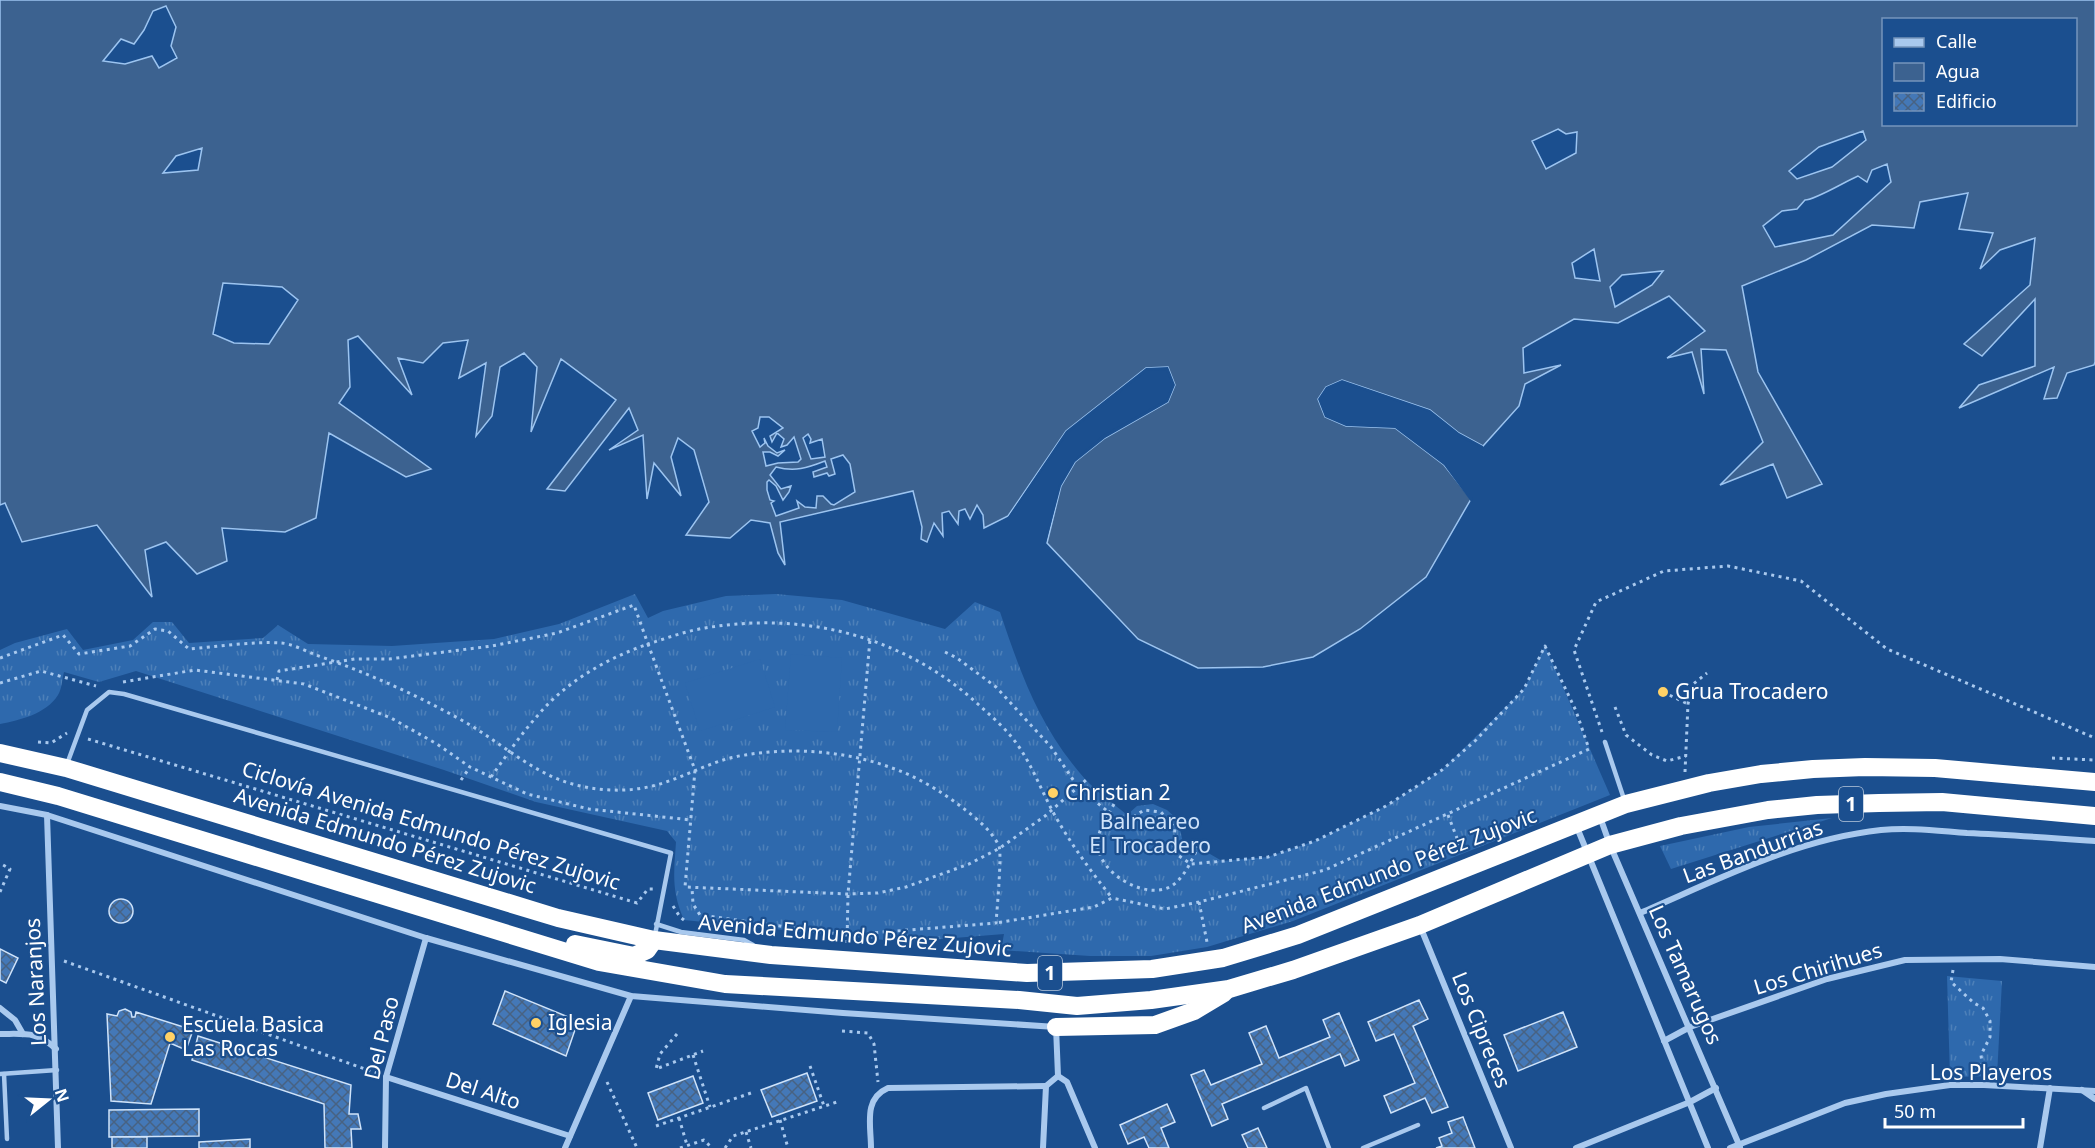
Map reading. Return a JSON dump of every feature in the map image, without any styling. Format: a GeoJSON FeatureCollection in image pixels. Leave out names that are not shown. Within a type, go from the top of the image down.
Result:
{"type":"FeatureCollection","features":[{"type":"Feature","properties":{"kind":"highway","name":"Avenida Edmundo Pérez Zujovic"},"geometry":{"type":"LineString","coordinates":[[0,753],[66,768],[558,918],[655,932],[771,955],[1027,974],[1152,969],[1223,958],[1298,935],[1626,804],[1709,783],[1813,769],[1865,767],[1935,768],[2095,782]]}},
{"type":"Feature","properties":{"kind":"highway","name":"1"},"geometry":{"type":"LineString","coordinates":[[0,782],[69,799],[599,962],[725,984],[1008,999],[1077,1006],[1151,1000],[1229,989],[1293,970],[1420,925],[1610,844],[1681,826],[1768,810],[1817,805],[1942,802],[2095,816]]}},
{"type":"Feature","properties":{"kind":"highway"},"geometry":{"type":"LineString","coordinates":[[544,946],[566,942],[634,956],[647,950],[655,932]]}},
{"type":"Feature","properties":{"kind":"highway"},"geometry":{"type":"LineString","coordinates":[[1056,1027],[1155,1025],[1194,1011],[1229,989]]}},
{"type":"Feature","properties":{"kind":"street"},"geometry":{"type":"LineString","coordinates":[[0,806],[47,815],[426,938],[631,996],[1056,1027],[1058,1076]]}},
{"type":"Feature","properties":{"kind":"street","name":"Los Tamarugos"},"geometry":{"type":"LineString","coordinates":[[1599,814],[1740,1146]]}},
{"type":"Feature","properties":{"kind":"street","name":"Los Naranjos"},"geometry":{"type":"LineString","coordinates":[[47,815],[58,1148]]}},
{"type":"Feature","properties":{"kind":"street","name":"Los Tamarugos"},"geometry":{"type":"LineString","coordinates":[[1576,824],[1708,1148]]}},
{"type":"Feature","properties":{"kind":"street","name":"Las Bandurrias"},"geometry":{"type":"LineString","coordinates":[[1640,913],[1729,874],[1780,855],[1819,842],[1862,833],[1907,829],[2095,841]]}},
{"type":"Feature","properties":{"kind":"street","name":"Los Cipreces"},"geometry":{"type":"LineString","coordinates":[[1420,925],[1511,1148]]}},
{"type":"Feature","properties":{"kind":"street","name":"Del Paso"},"geometry":{"type":"LineString","coordinates":[[385,1148],[386,1077],[426,938]]}},
{"type":"Feature","properties":{"kind":"street","name":"Los Chirihues"},"geometry":{"type":"LineString","coordinates":[[1665,1041],[1690,1027],[1827,979],[1905,960],[2000,959],[2095,967]]}},
{"type":"Feature","properties":{"kind":"street"},"geometry":{"type":"LineString","coordinates":[[565,1148],[631,996]]}},
{"type":"Feature","properties":{"kind":"street"},"geometry":{"type":"LineString","coordinates":[[0,1008],[15,1020],[23,1034]]}},
{"type":"Feature","properties":{"kind":"street"},"geometry":{"type":"LineString","coordinates":[[0,1034],[23,1034],[44,1038],[56,1049]]}},
{"type":"Feature","properties":{"kind":"street"},"geometry":{"type":"LineString","coordinates":[[871,1148],[871,1102],[879,1092],[888,1088],[1046,1086],[1058,1076]]}},
{"type":"Feature","properties":{"kind":"street"},"geometry":{"type":"LineString","coordinates":[[1058,1076],[1067,1082],[1095,1148]]}},
{"type":"Feature","properties":{"kind":"street","name":"Del Alto"},"geometry":{"type":"LineString","coordinates":[[386,1077],[570,1136]]}},
{"type":"Feature","properties":{"kind":"street","name":"Los Playeros"},"geometry":{"type":"LineString","coordinates":[[1730,1148],[1845,1103],[1886,1094],[1950,1085],[2095,1091]]}},
{"type":"Feature","properties":{"kind":"street"},"geometry":{"type":"LineString","coordinates":[[1043,1148],[1046,1086]]}},
{"type":"Feature","properties":{"kind":"street"},"geometry":{"type":"LineString","coordinates":[[1576,1148],[1690,1102],[1716,1088]]}},
{"type":"Feature","properties":{"kind":"street"},"geometry":{"type":"LineString","coordinates":[[2040,1148],[2050,1088]]}},
{"type":"Feature","properties":{"kind":"street","name":"Los Playeros"},"geometry":{"type":"LineString","coordinates":[[2081,1090],[2095,1099]]}},
{"type":"Feature","properties":{"kind":"lane"},"geometry":{"type":"LineString","coordinates":[[66,768],[87,710],[109,692],[124,694],[670,853],[655,932]]}},
{"type":"Feature","properties":{"kind":"lane"},"geometry":{"type":"LineString","coordinates":[[1605,742],[1626,804]]}},
{"type":"Feature","properties":{"kind":"lane"},"geometry":{"type":"LineString","coordinates":[[7,1139],[2,1074],[57,1071]]}},
{"type":"Feature","properties":{"kind":"lane"},"geometry":{"type":"LineString","coordinates":[[1264,1108],[1306,1088],[1329,1148]]}},
{"type":"Feature","properties":{"kind":"lane"},"geometry":{"type":"LineString","coordinates":[[1364,1148],[1418,1125]]}},
{"type":"Feature","properties":{"kind":"path"},"geometry":{"type":"LineString","coordinates":[[1605,742],[1574,650],[1596,602],[1664,570],[1728,566],[1802,581],[1887,649],[2095,738]]}},
{"type":"Feature","properties":{"kind":"path"},"geometry":{"type":"LineString","coordinates":[[277,680],[279,672],[336,662],[388,659],[492,646],[557,633],[634,605],[695,770],[685,888],[848,894],[878,893],[906,887],[969,864],[1000,848],[1052,810],[1086,780]]}},
{"type":"Feature","properties":{"kind":"path"},"geometry":{"type":"LineString","coordinates":[[491,777],[540,712],[565,690],[601,664],[622,653],[704,628],[753,623],[810,626],[850,633],[903,653],[932,668],[969,695],[994,718],[1014,740],[1029,762],[1052,810],[1078,855],[1112,898]]}},
{"type":"Feature","properties":{"kind":"path"},"geometry":{"type":"LineString","coordinates":[[0,658],[63,635],[79,654],[130,646],[155,629],[168,631],[189,649],[282,643],[401,688],[466,723],[546,773],[567,782],[609,789],[646,788],[744,755],[776,751],[811,752],[860,759],[893,768],[947,796],[989,832],[1000,848],[996,923]]}},
{"type":"Feature","properties":{"kind":"path"},"geometry":{"type":"LineString","coordinates":[[847,945],[848,894],[870,639]]}},
{"type":"Feature","properties":{"kind":"path"},"geometry":{"type":"LineString","coordinates":[[692,888],[693,904],[700,915],[846,935],[996,923],[1094,907],[1112,898],[1165,909],[1325,870],[1589,749],[1576,711],[1545,646],[1524,689],[1476,740],[1442,770],[1386,806],[1315,841],[1268,857],[1191,864],[1173,852],[1175,828],[1161,812],[1144,810],[1124,824],[1078,787],[1051,747],[996,687],[957,658],[945,652]]}},
{"type":"Feature","properties":{"kind":"path"},"geometry":{"type":"LineString","coordinates":[[121,682],[195,670],[304,684],[391,718],[437,744],[470,767],[527,794],[589,809],[691,820]]}},
{"type":"Feature","properties":{"kind":"path"},"geometry":{"type":"LineString","coordinates":[[0,683],[42,671],[98,687]]}},
{"type":"Feature","properties":{"kind":"path"},"geometry":{"type":"LineString","coordinates":[[1695,773],[1684,776],[1688,704],[1692,685],[1707,673]]}},
{"type":"Feature","properties":{"kind":"path"},"geometry":{"type":"LineString","coordinates":[[1663,692],[1688,704]]}},
{"type":"Feature","properties":{"kind":"path"},"geometry":{"type":"LineString","coordinates":[[1615,707],[1626,735],[1652,755],[1667,761],[1686,756]]}},
{"type":"Feature","properties":{"kind":"path"},"geometry":{"type":"LineString","coordinates":[[30,741],[51,743],[66,733],[78,736]]}},
{"type":"Feature","properties":{"kind":"path","name":"Ciclovía Avenida Edmundo Pérez Zujovic"},"geometry":{"type":"LineString","coordinates":[[78,736],[637,903],[648,889],[663,890]]}},
{"type":"Feature","properties":{"kind":"path"},"geometry":{"type":"LineString","coordinates":[[2048,758],[2095,759]]}},
{"type":"Feature","properties":{"kind":"path"},"geometry":{"type":"LineString","coordinates":[[454,790],[470,767]]}},
{"type":"Feature","properties":{"kind":"path"},"geometry":{"type":"LineString","coordinates":[[1114,804],[1101,825],[1098,848],[1108,870],[1128,884],[1153,891],[1172,885],[1191,864],[1198,847]]}},
{"type":"Feature","properties":{"kind":"path"},"geometry":{"type":"LineString","coordinates":[[1448,815],[1463,853],[1454,856]]}},
{"type":"Feature","properties":{"kind":"path"},"geometry":{"type":"LineString","coordinates":[[0,892],[10,869],[3,865]]}},
{"type":"Feature","properties":{"kind":"path"},"geometry":{"type":"LineString","coordinates":[[663,890],[671,891],[673,908],[680,917],[688,922]]}},
{"type":"Feature","properties":{"kind":"path"},"geometry":{"type":"LineString","coordinates":[[1199,902],[1208,946],[1214,945]]}},
{"type":"Feature","properties":{"kind":"path"},"geometry":{"type":"LineString","coordinates":[[51,956],[386,1077]]}},
{"type":"Feature","properties":{"kind":"path"},"geometry":{"type":"LineString","coordinates":[[1957,959],[1951,982],[1983,1008],[1990,1021],[1990,1036],[1981,1055],[1984,1085]]}},
{"type":"Feature","properties":{"kind":"path"},"geometry":{"type":"LineString","coordinates":[[842,1031],[868,1033],[874,1044],[879,1092]]}},
{"type":"Feature","properties":{"kind":"path"},"geometry":{"type":"LineString","coordinates":[[677,1034],[660,1054],[656,1069],[703,1052]]}},
{"type":"Feature","properties":{"kind":"path"},"geometry":{"type":"LineString","coordinates":[[693,1055],[710,1107]]}},
{"type":"Feature","properties":{"kind":"path"},"geometry":{"type":"LineString","coordinates":[[601,1066],[637,1148]]}},
{"type":"Feature","properties":{"kind":"path"},"geometry":{"type":"LineString","coordinates":[[810,1066],[824,1106]]}},
{"type":"Feature","properties":{"kind":"path"},"geometry":{"type":"LineString","coordinates":[[656,1126],[751,1093]]}},
{"type":"Feature","properties":{"kind":"path"},"geometry":{"type":"LineString","coordinates":[[725,1148],[733,1136],[837,1102]]}},
{"type":"Feature","properties":{"kind":"path"},"geometry":{"type":"LineString","coordinates":[[679,1118],[690,1146]]}},
{"type":"Feature","properties":{"kind":"path"},"geometry":{"type":"LineString","coordinates":[[780,1120],[788,1148]]}},
{"type":"Feature","properties":{"kind":"path"},"geometry":{"type":"LineString","coordinates":[[746,1132],[751,1148]]}},
{"type":"Feature","properties":{"kind":"path"},"geometry":{"type":"LineString","coordinates":[[680,1148],[704,1140],[712,1148]]}},
{"type":"Feature","properties":{"kind":"green space","name":"Balneareo El Trocadero"},"geometry":{"type":"Polygon","coordinates":[[[635,594],[648,618],[663,611],[726,596],[776,594],[842,600],[945,629],[975,602],[1000,612],[1033,700],[1069,760],[1085,779],[1127,815],[1137,806],[1153,804],[1167,810],[1178,820],[1183,843],[1198,847],[1222,861],[1268,857],[1315,841],[1386,806],[1442,770],[1524,689],[1545,646],[1610,795],[1293,921],[1207,947],[1151,956],[1090,956],[1001,950],[1004,934],[904,942],[684,920],[675,890],[676,842],[667,831],[536,802],[136,671],[99,682],[64,672],[59,693],[47,707],[24,718],[0,724],[0,650],[15,643],[67,629],[83,650],[133,640],[153,622],[172,622],[189,643],[263,638],[278,625],[308,644],[392,646],[494,639],[559,624],[635,594]]]}},
{"type":"Feature","properties":{"kind":"green space"},"geometry":{"type":"Polygon","coordinates":[[[791,654],[842,658],[837,732],[785,730],[791,654]]]}},
{"type":"Feature","properties":{"kind":"green space"},"geometry":{"type":"Polygon","coordinates":[[[760,659],[775,707],[700,731],[685,683],[760,659]]]}},
{"type":"Feature","properties":{"kind":"green space"},"geometry":{"type":"Polygon","coordinates":[[[1832,818],[1671,869],[1660,846],[1749,827],[1832,818]]]}},
{"type":"Feature","properties":{"kind":"green space"},"geometry":{"type":"Polygon","coordinates":[[[1947,976],[2002,981],[1997,1076],[1950,1077],[1947,976]]]}},
{"type":"Feature","properties":{"kind":"water"},"geometry":{"type":"Polygon","coordinates":[[[0,0],[2095,0],[2095,362],[2094,365],[2067,373],[2057,398],[2044,399],[2054,367],[1959,408],[1979,385],[2035,366],[2035,299],[1982,356],[1964,344],[2030,285],[2035,238],[2000,250],[1980,269],[1993,233],[1959,229],[1968,193],[1920,202],[1914,228],[1872,225],[1806,260],[1742,286],[1758,372],[1822,484],[1787,498],[1773,464],[1720,485],[1763,442],[1726,350],[1701,349],[1704,394],[1692,352],[1667,358],[1705,331],[1669,296],[1618,323],[1574,319],[1523,348],[1524,373],[1561,365],[1525,384],[1519,406],[1483,446],[1459,433],[1430,410],[1342,380],[1326,387],[1318,399],[1325,417],[1346,426],[1395,428],[1444,465],[1471,499],[1426,577],[1360,629],[1313,657],[1263,667],[1198,668],[1138,639],[1047,543],[1061,486],[1075,462],[1105,438],[1168,402],[1175,385],[1168,367],[1146,368],[1066,431],[1008,516],[984,528],[983,515],[977,505],[970,519],[965,509],[959,511],[958,524],[949,511],[942,513],[943,536],[934,523],[927,542],[921,539],[922,527],[913,491],[780,522],[785,565],[778,553],[770,523],[751,520],[730,538],[686,535],[709,502],[694,450],[678,438],[671,457],[681,496],[654,463],[647,499],[643,435],[609,450],[638,430],[629,408],[565,491],[547,489],[616,400],[561,359],[531,432],[537,367],[524,353],[500,367],[492,416],[476,436],[486,363],[459,378],[468,340],[443,343],[423,363],[398,358],[412,395],[358,336],[348,340],[350,387],[339,403],[431,469],[406,477],[329,433],[316,518],[285,532],[222,528],[227,561],[197,574],[166,542],[145,550],[152,597],[97,525],[22,542],[5,503],[0,505],[0,0]],[[166,6],[153,11],[134,44],[121,39],[103,61],[125,64],[152,56],[159,68],[177,58],[171,46],[176,27],[166,6]],[[1558,129],[1532,141],[1546,169],[1576,153],[1577,132],[1566,134],[1558,129]],[[1863,131],[1819,147],[1789,171],[1797,179],[1832,167],[1866,140],[1863,131]],[[202,148],[176,156],[163,173],[198,170],[202,148]],[[1887,164],[1872,170],[1867,182],[1858,176],[1823,194],[1805,200],[1797,209],[1782,211],[1763,226],[1775,247],[1833,235],[1891,182],[1887,164]],[[1594,249],[1572,263],[1575,278],[1600,281],[1594,249]],[[1663,271],[1622,275],[1610,287],[1615,307],[1652,285],[1663,271]],[[223,283],[213,334],[234,343],[269,344],[298,300],[282,287],[223,283]],[[760,417],[758,428],[752,431],[760,447],[765,443],[764,438],[768,446],[777,453],[785,450],[778,456],[770,452],[763,452],[766,466],[798,462],[801,459],[794,437],[787,445],[781,447],[784,439],[777,433],[772,442],[770,436],[783,428],[769,417],[760,417]],[[808,434],[803,438],[811,459],[825,457],[822,439],[810,443],[811,439],[808,434]],[[843,455],[831,459],[835,474],[829,476],[827,473],[814,477],[813,472],[827,467],[825,461],[801,468],[776,467],[770,475],[781,489],[791,486],[783,500],[776,486],[769,480],[767,482],[767,490],[770,500],[774,501],[771,503],[776,516],[799,508],[797,501],[805,507],[816,508],[817,496],[823,496],[834,505],[855,492],[850,464],[843,455]]]}},
{"type":"Feature","properties":{"kind":"pier"},"geometry":{"type":"Polygon","coordinates":[[[1168,367],[1175,385],[1168,402],[1105,438],[1075,462],[1061,486],[1045,546],[1059,485],[1073,461],[1103,435],[1166,400],[1172,385],[1166,370],[1147,371],[1068,433],[1006,520],[1066,431],[1146,368],[1168,367]]]}},
{"type":"Feature","properties":{"kind":"pier"},"geometry":{"type":"Polygon","coordinates":[[[1342,380],[1430,410],[1459,433],[1483,446],[1484,449],[1457,436],[1429,412],[1342,383],[1328,390],[1321,400],[1327,415],[1347,423],[1396,426],[1446,463],[1473,498],[1472,503],[1444,465],[1395,428],[1346,426],[1325,417],[1318,399],[1326,387],[1342,380]]]}},
{"type":"Feature","properties":{"kind":"building"},"geometry":{"type":"Polygon","coordinates":[[[116,899],[126,899],[133,906],[133,916],[126,923],[116,923],[109,916],[109,906],[116,899]]]}},
{"type":"Feature","properties":{"kind":"building"},"geometry":{"type":"Polygon","coordinates":[[[0,949],[18,958],[6,983],[0,980],[0,949]]]}},
{"type":"Feature","properties":{"kind":"building","name":"Iglesia"},"geometry":{"type":"Polygon","coordinates":[[[505,991],[578,1021],[566,1056],[493,1024],[505,991]]]}},
{"type":"Feature","properties":{"kind":"building"},"geometry":{"type":"Polygon","coordinates":[[[1419,1000],[1428,1019],[1413,1026],[1448,1107],[1432,1113],[1425,1098],[1391,1113],[1384,1096],[1415,1083],[1394,1034],[1376,1041],[1368,1022],[1419,1000]]]}},
{"type":"Feature","properties":{"kind":"building"},"geometry":{"type":"Polygon","coordinates":[[[125,1009],[131,1012],[132,1017],[135,1017],[136,1012],[193,1030],[186,1050],[170,1043],[151,1104],[111,1101],[107,1014],[117,1016],[119,1011],[125,1009]]]}},
{"type":"Feature","properties":{"kind":"building"},"geometry":{"type":"Polygon","coordinates":[[[1563,1012],[1577,1047],[1518,1071],[1504,1035],[1563,1012]]]}},
{"type":"Feature","properties":{"kind":"building"},"geometry":{"type":"Polygon","coordinates":[[[1339,1013],[1359,1060],[1345,1066],[1340,1054],[1222,1104],[1228,1119],[1212,1126],[1191,1075],[1204,1070],[1211,1085],[1262,1064],[1249,1033],[1266,1026],[1279,1058],[1330,1037],[1323,1020],[1339,1013]]]}},
{"type":"Feature","properties":{"kind":"building"},"geometry":{"type":"Polygon","coordinates":[[[198,1036],[351,1085],[349,1114],[358,1114],[361,1129],[351,1129],[352,1148],[325,1148],[324,1104],[192,1060],[198,1036]]]}},
{"type":"Feature","properties":{"kind":"building"},"geometry":{"type":"Polygon","coordinates":[[[807,1073],[817,1101],[772,1117],[761,1090],[807,1073]]]}},
{"type":"Feature","properties":{"kind":"building"},"geometry":{"type":"Polygon","coordinates":[[[693,1076],[703,1103],[658,1120],[648,1093],[693,1076]]]}},
{"type":"Feature","properties":{"kind":"building"},"geometry":{"type":"Polygon","coordinates":[[[1167,1104],[1175,1122],[1161,1128],[1169,1148],[1149,1148],[1144,1137],[1128,1144],[1120,1125],[1167,1104]]]}},
{"type":"Feature","properties":{"kind":"building"},"geometry":{"type":"Polygon","coordinates":[[[199,1109],[199,1136],[109,1137],[109,1110],[199,1109]]]}},
{"type":"Feature","properties":{"kind":"building"},"geometry":{"type":"Polygon","coordinates":[[[1463,1117],[1475,1148],[1436,1148],[1442,1146],[1439,1138],[1452,1133],[1448,1122],[1463,1117]]]}},
{"type":"Feature","properties":{"kind":"building"},"geometry":{"type":"Polygon","coordinates":[[[1258,1128],[1267,1148],[1248,1148],[1242,1135],[1258,1128]]]}},
{"type":"Feature","properties":{"kind":"building"},"geometry":{"type":"Polygon","coordinates":[[[112,1137],[147,1137],[147,1148],[112,1148],[112,1137]]]}},
{"type":"Feature","properties":{"kind":"building"},"geometry":{"type":"Polygon","coordinates":[[[250,1139],[250,1148],[199,1148],[199,1142],[250,1139]]]}},
{"type":"Feature","properties":{"kind":"place","name":"Grua Trocadero"},"geometry":{"type":"Point","coordinates":[1663,692]}},
{"type":"Feature","properties":{"kind":"place","name":"Christian 2"},"geometry":{"type":"Point","coordinates":[1053,793]}},
{"type":"Feature","properties":{"kind":"place","name":"Iglesia"},"geometry":{"type":"Point","coordinates":[536,1023]}},
{"type":"Feature","properties":{"kind":"place","name":"Escuela Basica Las Rocas"},"geometry":{"type":"Point","coordinates":[170,1037]}}]}
